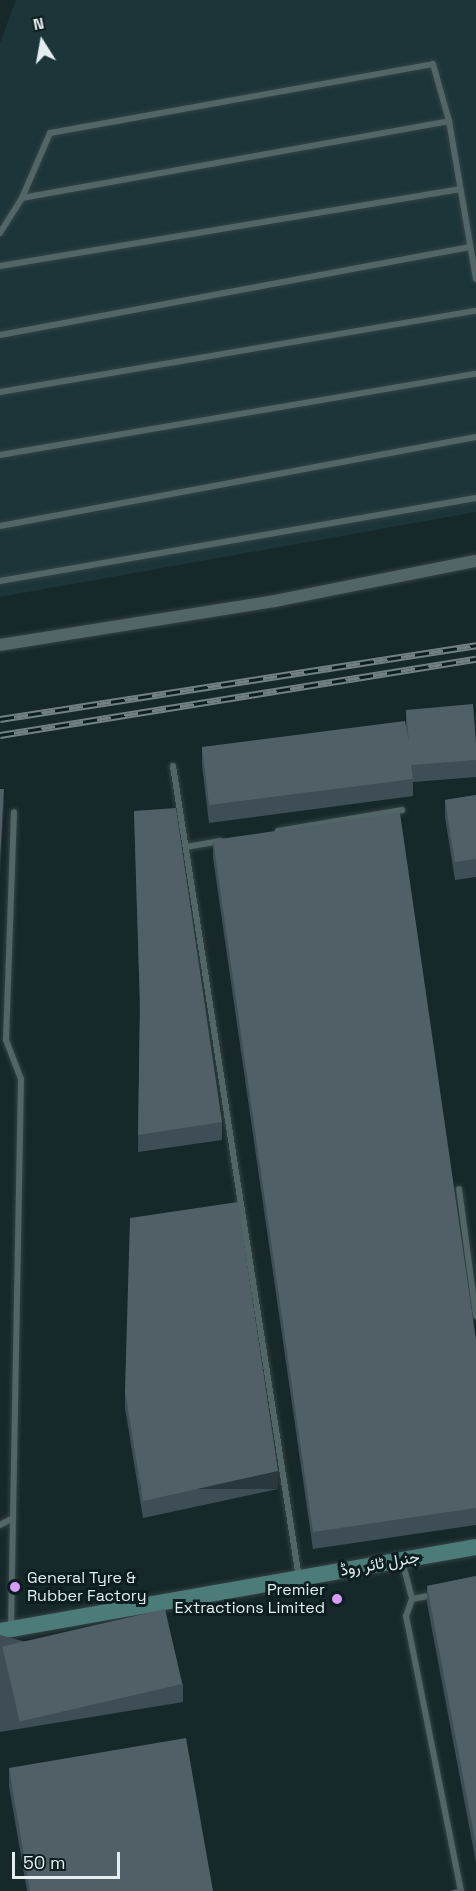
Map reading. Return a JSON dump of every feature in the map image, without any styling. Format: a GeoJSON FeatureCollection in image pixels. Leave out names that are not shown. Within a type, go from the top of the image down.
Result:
{"type":"FeatureCollection","features":[{"type":"Feature","properties":{"kind":"street"},"geometry":{"type":"LineString","coordinates":[[0,645],[275,601],[476,561]]}},
{"type":"Feature","properties":{"kind":"street","name":"جنرل ٹائر روڈ"},"geometry":{"type":"LineString","coordinates":[[5,1630],[476,1547]]}},
{"type":"Feature","properties":{"kind":"lane"},"geometry":{"type":"LineString","coordinates":[[0,232],[21,198],[50,134],[433,64],[449,121],[476,279]]}},
{"type":"Feature","properties":{"kind":"lane"},"geometry":{"type":"LineString","coordinates":[[21,198],[449,121]]}},
{"type":"Feature","properties":{"kind":"lane"},"geometry":{"type":"LineString","coordinates":[[0,266],[461,189]]}},
{"type":"Feature","properties":{"kind":"lane"},"geometry":{"type":"LineString","coordinates":[[0,335],[470,247]]}},
{"type":"Feature","properties":{"kind":"lane"},"geometry":{"type":"LineString","coordinates":[[0,392],[476,311]]}},
{"type":"Feature","properties":{"kind":"lane"},"geometry":{"type":"LineString","coordinates":[[0,455],[476,374]]}},
{"type":"Feature","properties":{"kind":"lane"},"geometry":{"type":"LineString","coordinates":[[0,526],[476,437]]}},
{"type":"Feature","properties":{"kind":"lane"},"geometry":{"type":"LineString","coordinates":[[0,581],[476,498]]}},
{"type":"Feature","properties":{"kind":"lane"},"geometry":{"type":"LineString","coordinates":[[173,766],[299,1579]]}},
{"type":"Feature","properties":{"kind":"lane"},"geometry":{"type":"LineString","coordinates":[[265,833],[402,810]]}},
{"type":"Feature","properties":{"kind":"lane"},"geometry":{"type":"LineString","coordinates":[[5,1630],[13,1518],[21,1079],[6,1040],[14,812]]}},
{"type":"Feature","properties":{"kind":"lane"},"geometry":{"type":"LineString","coordinates":[[186,847],[231,839]]}},
{"type":"Feature","properties":{"kind":"lane"},"geometry":{"type":"LineString","coordinates":[[459,1189],[476,1316]]}},
{"type":"Feature","properties":{"kind":"lane"},"geometry":{"type":"LineString","coordinates":[[0,1525],[13,1518]]}},
{"type":"Feature","properties":{"kind":"lane"},"geometry":{"type":"LineString","coordinates":[[402,1560],[412,1599],[406,1616],[461,1891]]}},
{"type":"Feature","properties":{"kind":"lane"},"geometry":{"type":"LineString","coordinates":[[412,1599],[444,1593]]}},
{"type":"Feature","properties":{"kind":"shaded area"},"geometry":{"type":"Polygon","coordinates":[[[16,0],[476,0],[476,512],[0,597],[0,43],[16,0]]]}},
{"type":"Feature","properties":{"kind":"building"},"geometry":{"type":"Polygon","coordinates":[[[473,704],[476,760],[411,765],[413,779],[209,805],[202,747],[405,721],[409,743],[406,710],[473,704]]]}},
{"type":"Feature","properties":{"kind":"building"},"geometry":{"type":"Polygon","coordinates":[[[0,789],[4,789],[0,860],[0,789]]]}},
{"type":"Feature","properties":{"kind":"building"},"geometry":{"type":"Polygon","coordinates":[[[476,795],[476,859],[455,862],[445,800],[476,795]]]}},
{"type":"Feature","properties":{"kind":"building"},"geometry":{"type":"Polygon","coordinates":[[[176,808],[222,1122],[138,1135],[140,1000],[134,811],[176,808]]]}},
{"type":"Feature","properties":{"kind":"building"},"geometry":{"type":"Polygon","coordinates":[[[400,813],[476,1340],[476,1508],[313,1532],[213,840],[400,813]]]}},
{"type":"Feature","properties":{"kind":"building"},"geometry":{"type":"Polygon","coordinates":[[[238,1202],[278,1471],[143,1501],[125,1391],[130,1218],[238,1202]]]}},
{"type":"Feature","properties":{"kind":"building"},"geometry":{"type":"Polygon","coordinates":[[[476,1576],[476,1845],[427,1586],[476,1576]]]}},
{"type":"Feature","properties":{"kind":"building"},"geometry":{"type":"Polygon","coordinates":[[[165,1609],[182,1684],[20,1722],[2,1647],[165,1609]]]}},
{"type":"Feature","properties":{"kind":"building"},"geometry":{"type":"Polygon","coordinates":[[[186,1738],[213,1891],[30,1891],[9,1768],[186,1738]]]}},
{"type":"Feature","properties":{"kind":"railway"},"geometry":{"type":"LineString","coordinates":[[0,719],[476,645]]}},
{"type":"Feature","properties":{"kind":"railway"},"geometry":{"type":"LineString","coordinates":[[0,735],[476,659]]}},
{"type":"Feature","properties":{"kind":"place","name":"General Tyre & Rubber Factory"},"geometry":{"type":"Point","coordinates":[15,1587]}},
{"type":"Feature","properties":{"kind":"place","name":"Premier Extractions Limited"},"geometry":{"type":"Point","coordinates":[337,1599]}}]}
